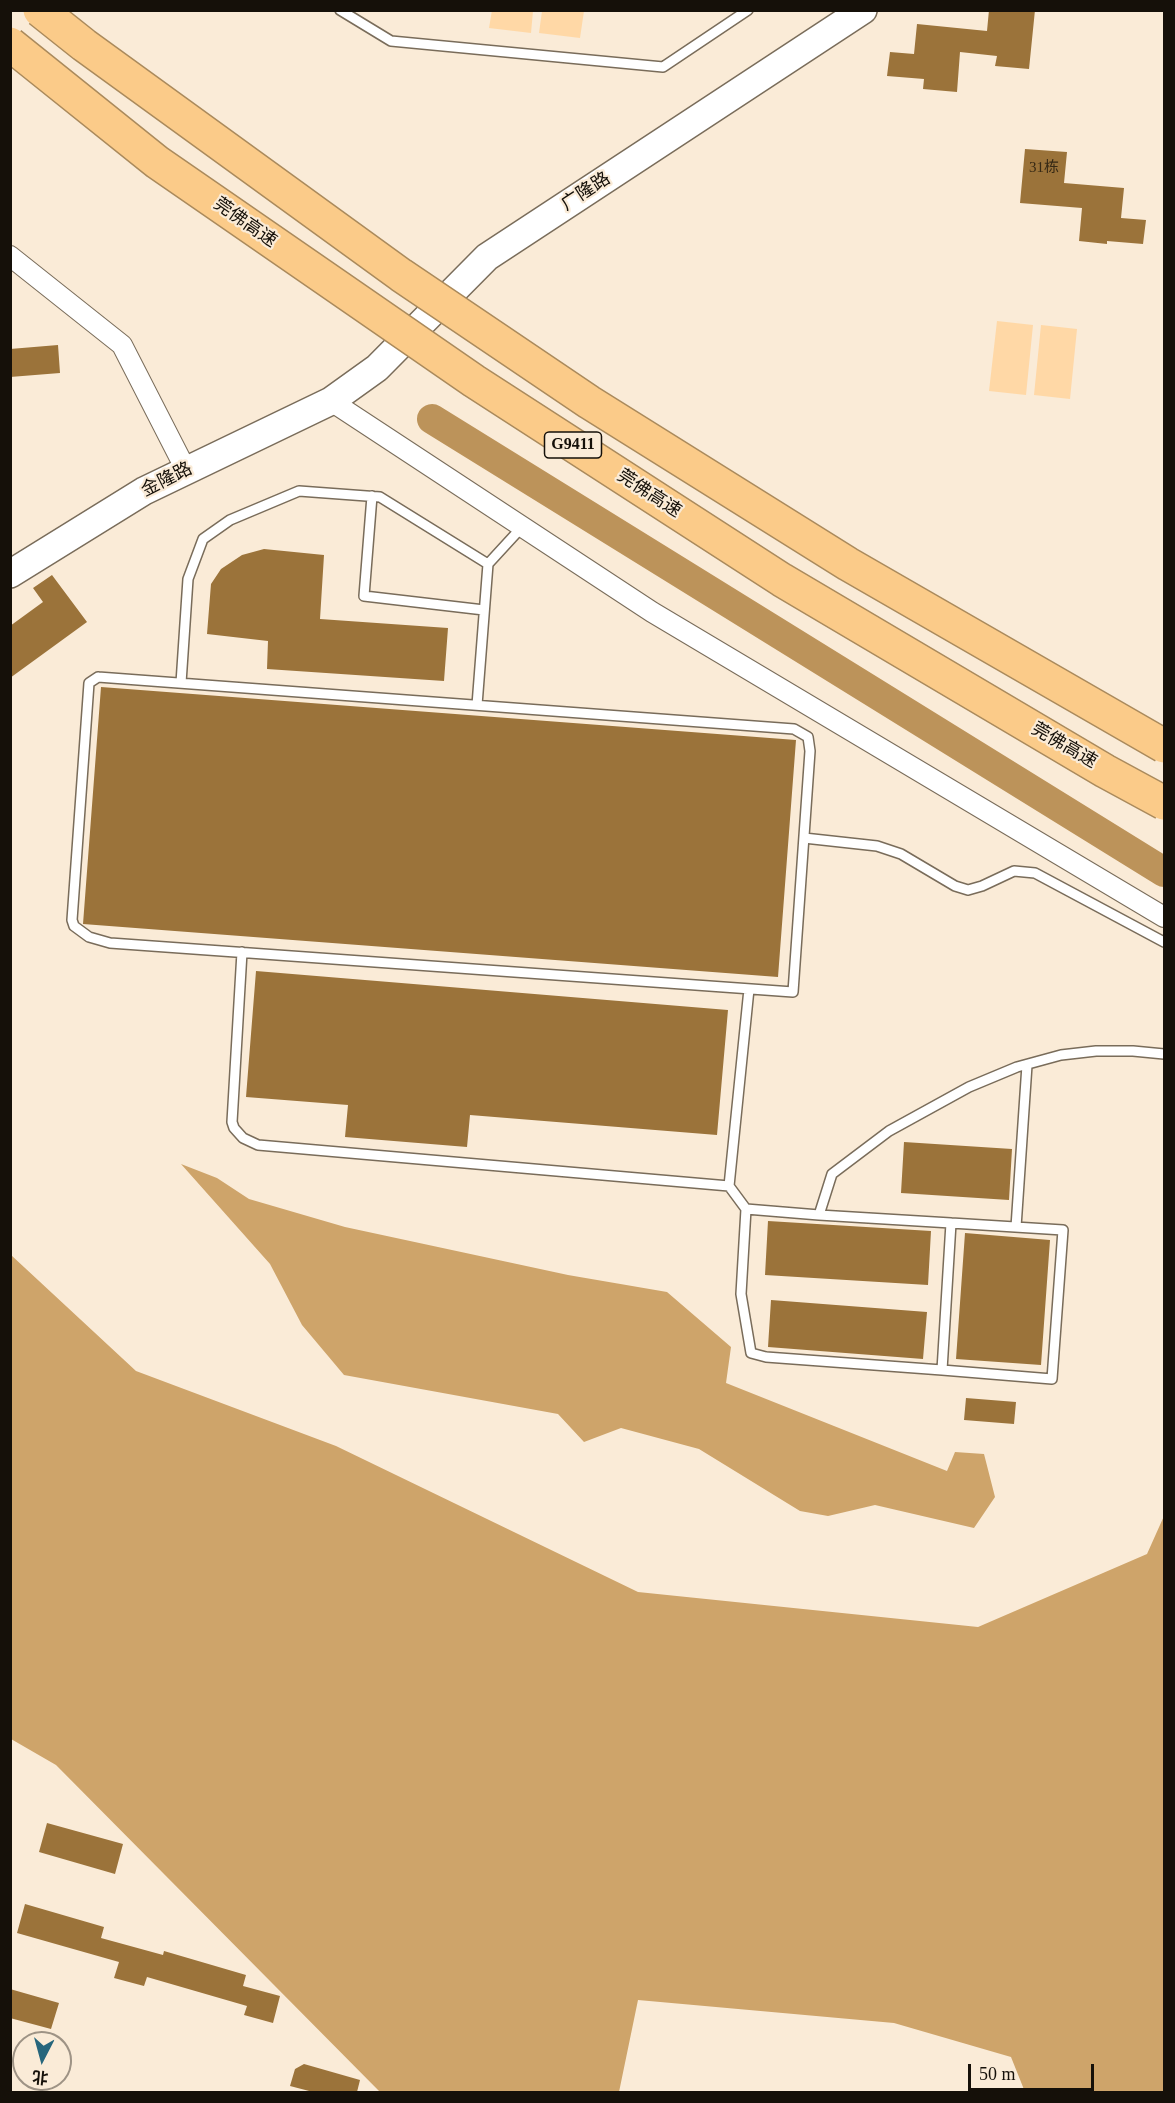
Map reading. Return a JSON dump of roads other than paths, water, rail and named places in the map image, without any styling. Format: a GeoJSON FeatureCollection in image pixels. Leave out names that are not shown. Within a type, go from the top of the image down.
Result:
{"type":"FeatureCollection","features":[{"type":"Feature","properties":{"kind":"highway","name":"G9411"},"geometry":{"type":"LineString","coordinates":[[40,10],[84,45],[401,275],[590,402],[848,564],[1164,746]]}},
{"type":"Feature","properties":{"kind":"highway","name":"莞佛高速"},"geometry":{"type":"LineString","coordinates":[[10,44],[157,162],[474,381],[782,580],[1105,771],[1164,803]]}},
{"type":"Feature","properties":{"kind":"main road","name":"广隆路"},"geometry":{"type":"LineString","coordinates":[[331,401],[377,368],[487,257],[863,10]]}},
{"type":"Feature","properties":{"kind":"main road","name":"金隆路"},"geometry":{"type":"LineString","coordinates":[[10,574],[144,490],[331,401]]}},
{"type":"Feature","properties":{"kind":"street"},"geometry":{"type":"LineString","coordinates":[[10,256],[122,345],[186,470]]}},
{"type":"Feature","properties":{"kind":"street"},"geometry":{"type":"LineString","coordinates":[[331,401],[652,612],[1164,917]]}},
{"type":"Feature","properties":{"kind":"lane"},"geometry":{"type":"LineString","coordinates":[[340,10],[391,40],[663,67],[748,10]]}},
{"type":"Feature","properties":{"kind":"lane"},"geometry":{"type":"LineString","coordinates":[[182,683],[189,579],[203,539],[230,520],[299,491],[380,497],[488,564]]}},
{"type":"Feature","properties":{"kind":"lane"},"geometry":{"type":"LineString","coordinates":[[372,496],[364,596],[484,610]]}},
{"type":"Feature","properties":{"kind":"lane"},"geometry":{"type":"LineString","coordinates":[[477,705],[488,564],[522,527]]}},
{"type":"Feature","properties":{"kind":"lane"},"geometry":{"type":"LineString","coordinates":[[98,677],[182,683],[794,729],[808,737],[810,751],[793,992],[110,942],[89,937],[74,926],[72,920],[89,683],[98,677]]}},
{"type":"Feature","properties":{"kind":"lane"},"geometry":{"type":"LineString","coordinates":[[804,838],[877,846],[901,854],[955,886],[968,890],[1014,871],[1035,873],[1164,942]]}},
{"type":"Feature","properties":{"kind":"lane"},"geometry":{"type":"LineString","coordinates":[[242,952],[232,1122],[243,1138],[258,1144],[729,1186]]}},
{"type":"Feature","properties":{"kind":"lane"},"geometry":{"type":"LineString","coordinates":[[746,1209],[1063,1230],[1052,1379],[765,1357],[751,1353],[741,1294],[746,1209],[729,1186],[749,989]]}},
{"type":"Feature","properties":{"kind":"lane"},"geometry":{"type":"LineString","coordinates":[[819,1215],[832,1174],[889,1131],[969,1087],[1061,1055],[1133,1051],[1164,1054]]}},
{"type":"Feature","properties":{"kind":"lane"},"geometry":{"type":"LineString","coordinates":[[1016,1227],[1027,1065]]}},
{"type":"Feature","properties":{"kind":"lane"},"geometry":{"type":"LineString","coordinates":[[942,1370],[951,1223]]}},
{"type":"Feature","properties":{"kind":"waterway"},"geometry":{"type":"LineString","coordinates":[[432,419],[1164,872]]}}]}
